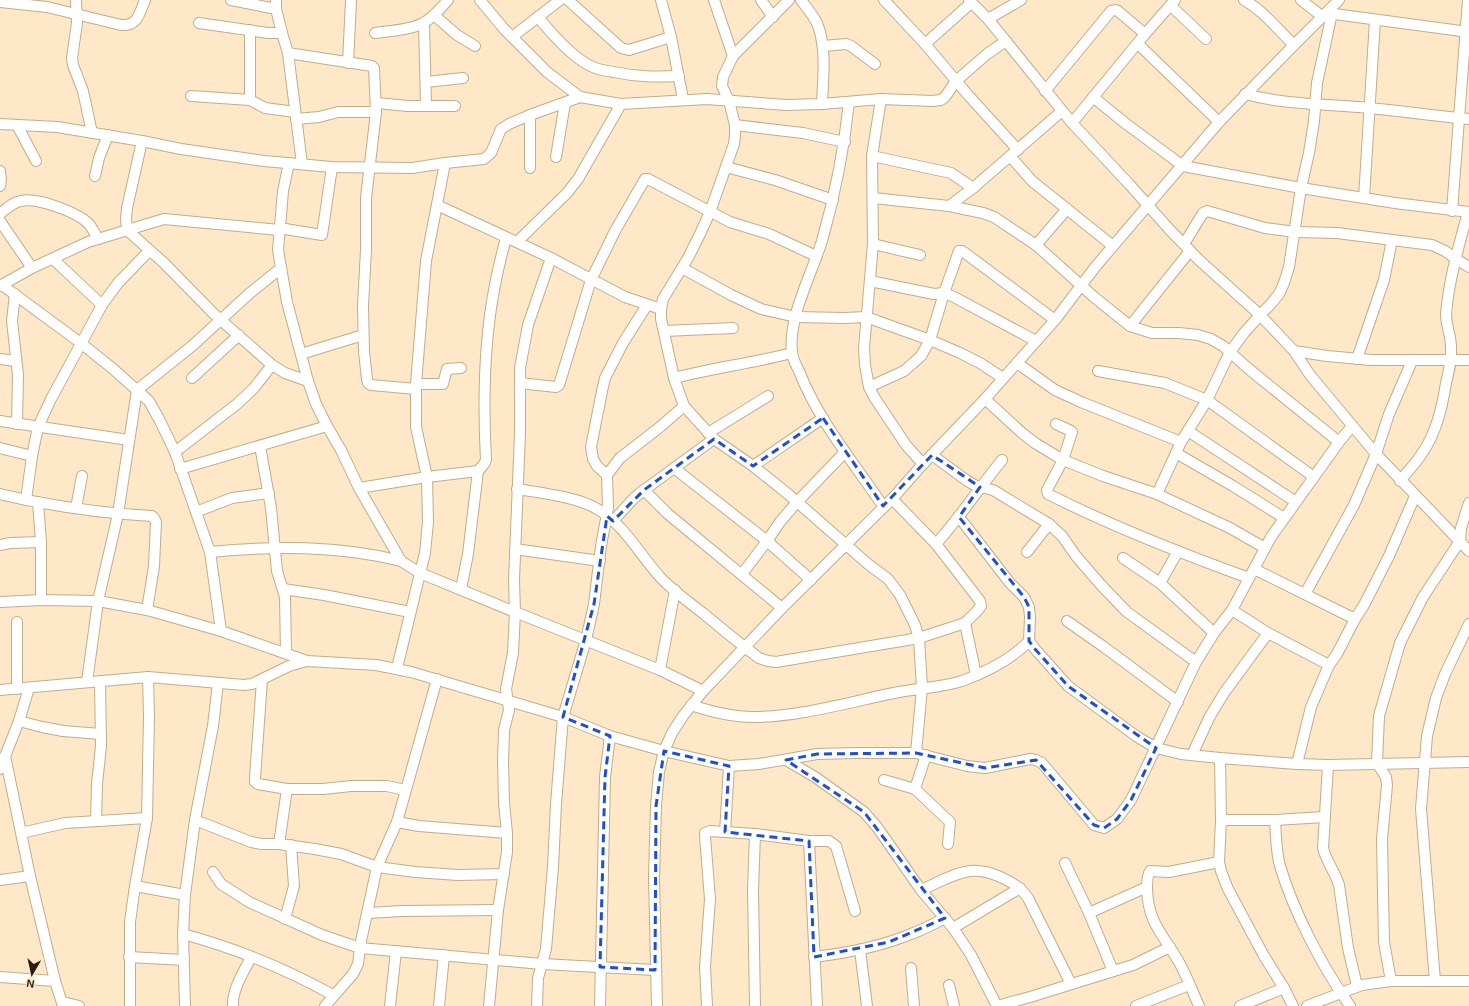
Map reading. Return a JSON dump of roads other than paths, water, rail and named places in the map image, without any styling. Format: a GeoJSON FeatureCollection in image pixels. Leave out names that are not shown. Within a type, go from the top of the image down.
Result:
{"type":"FeatureCollection","features":[{"type":"Feature","properties":{"kind":"street"},"geometry":{"type":"LineString","coordinates":[[76,0],[77,23],[72,58],[73,65],[83,91],[92,133]]}},
{"type":"Feature","properties":{"kind":"street"},"geometry":{"type":"LineString","coordinates":[[0,2],[36,5],[121,25],[129,25],[135,21],[145,0]]}},
{"type":"Feature","properties":{"kind":"street"},"geometry":{"type":"LineString","coordinates":[[231,0],[276,5],[288,53],[302,164]]}},
{"type":"Feature","properties":{"kind":"street"},"geometry":{"type":"LineString","coordinates":[[348,63],[351,0]]}},
{"type":"Feature","properties":{"kind":"street"},"geometry":{"type":"LineString","coordinates":[[375,33],[417,26],[424,23],[448,0]]}},
{"type":"Feature","properties":{"kind":"street"},"geometry":{"type":"LineString","coordinates":[[480,0],[512,37],[547,72],[580,97],[621,104],[683,99],[714,99],[786,105],[822,104],[881,99],[941,100],[946,97],[956,81],[987,54],[1006,41]]}},
{"type":"Feature","properties":{"kind":"street"},"geometry":{"type":"LineString","coordinates":[[512,37],[560,0]]}},
{"type":"Feature","properties":{"kind":"street"},"geometry":{"type":"LineString","coordinates":[[568,0],[624,50],[630,50],[671,37]]}},
{"type":"Feature","properties":{"kind":"street"},"geometry":{"type":"LineString","coordinates":[[661,0],[671,37],[683,99]]}},
{"type":"Feature","properties":{"kind":"street"},"geometry":{"type":"LineString","coordinates":[[714,0],[733,56]]}},
{"type":"Feature","properties":{"kind":"street"},"geometry":{"type":"LineString","coordinates":[[761,0],[773,17]]}},
{"type":"Feature","properties":{"kind":"street"},"geometry":{"type":"LineString","coordinates":[[789,0],[733,56],[723,77],[722,86],[735,125],[734,144],[710,212],[682,268],[663,299],[661,309],[664,331],[674,378],[684,406],[711,436],[754,466],[893,585],[915,625],[919,638],[922,688],[916,753]]}},
{"type":"Feature","properties":{"kind":"street"},"geometry":{"type":"LineString","coordinates":[[801,0],[816,22],[823,46],[822,104]]}},
{"type":"Feature","properties":{"kind":"street"},"geometry":{"type":"LineString","coordinates":[[884,0],[925,44],[1018,150]]}},
{"type":"Feature","properties":{"kind":"street"},"geometry":{"type":"LineString","coordinates":[[988,19],[1021,0]]}},
{"type":"Feature","properties":{"kind":"street"},"geometry":{"type":"LineString","coordinates":[[1244,0],[1262,12],[1294,45]]}},
{"type":"Feature","properties":{"kind":"street"},"geometry":{"type":"LineString","coordinates":[[1301,0],[1327,14],[1468,32]]}},
{"type":"Feature","properties":{"kind":"street"},"geometry":{"type":"LineString","coordinates":[[657,1006],[654,877],[656,806],[659,772],[664,751],[672,733],[691,705],[703,691],[746,648],[782,608],[812,580],[892,499],[985,399],[1055,320],[1113,246],[1184,166],[1219,122],[1294,45],[1327,14],[1339,0]]}},
{"type":"Feature","properties":{"kind":"street"},"geometry":{"type":"LineString","coordinates":[[1452,211],[1464,119],[1468,0]]}},
{"type":"Feature","properties":{"kind":"street"},"geometry":{"type":"LineString","coordinates":[[925,44],[970,1],[988,19],[1072,123],[1129,184],[1148,207],[1187,248],[1260,315],[1294,351],[1310,375],[1376,454],[1400,481],[1469,551]]}},
{"type":"Feature","properties":{"kind":"street"},"geometry":{"type":"LineString","coordinates":[[1072,123],[1172,3],[1206,39]]}},
{"type":"Feature","properties":{"kind":"street"},"geometry":{"type":"LineString","coordinates":[[1045,90],[1111,11],[1118,11],[1145,34]]}},
{"type":"Feature","properties":{"kind":"street"},"geometry":{"type":"LineString","coordinates":[[434,14],[456,35],[475,46]]}},
{"type":"Feature","properties":{"kind":"street"},"geometry":{"type":"LineString","coordinates":[[1157,494],[1181,442],[1207,400],[1230,352],[1244,333],[1270,306],[1279,294],[1284,283],[1289,267],[1301,188],[1310,153],[1317,83],[1327,14]]}},
{"type":"Feature","properties":{"kind":"street"},"geometry":{"type":"LineString","coordinates":[[538,17],[554,36],[581,60],[593,68],[637,77],[651,78],[678,76]]}},
{"type":"Feature","properties":{"kind":"street"},"geometry":{"type":"LineString","coordinates":[[1364,198],[1375,20]]}},
{"type":"Feature","properties":{"kind":"street"},"geometry":{"type":"LineString","coordinates":[[198,23],[282,33]]}},
{"type":"Feature","properties":{"kind":"street"},"geometry":{"type":"LineString","coordinates":[[424,23],[426,106]]}},
{"type":"Feature","properties":{"kind":"street"},"geometry":{"type":"LineString","coordinates":[[250,30],[250,100]]}},
{"type":"Feature","properties":{"kind":"street"},"geometry":{"type":"LineString","coordinates":[[823,46],[846,44],[875,64]]}},
{"type":"Feature","properties":{"kind":"street"},"geometry":{"type":"LineString","coordinates":[[1138,44],[1219,122]]}},
{"type":"Feature","properties":{"kind":"street"},"geometry":{"type":"LineString","coordinates":[[288,53],[372,66],[374,68],[377,107],[366,198],[366,250],[363,306],[364,352],[368,383],[371,385],[416,386],[443,384],[447,369],[461,368]]}},
{"type":"Feature","properties":{"kind":"street"},"geometry":{"type":"LineString","coordinates":[[426,82],[463,78]]}},
{"type":"Feature","properties":{"kind":"street"},"geometry":{"type":"LineString","coordinates":[[1245,94],[1264,99],[1370,108],[1464,119]]}},
{"type":"Feature","properties":{"kind":"street"},"geometry":{"type":"LineString","coordinates":[[191,96],[250,100],[265,108],[296,115],[319,117],[338,112],[377,107],[455,106]]}},
{"type":"Feature","properties":{"kind":"street"},"geometry":{"type":"LineString","coordinates":[[0,124],[57,127],[181,149],[264,161],[332,167],[412,168],[484,159],[491,153],[501,129],[530,115],[580,97]]}},
{"type":"Feature","properties":{"kind":"street"},"geometry":{"type":"LineString","coordinates":[[1093,98],[1125,124],[1184,166],[1301,188],[1452,211],[1468,212],[1456,259],[1446,316],[1452,347],[1442,404],[1431,438],[1422,454],[1400,481]]}},
{"type":"Feature","properties":{"kind":"street"},"geometry":{"type":"LineString","coordinates":[[881,99],[872,156],[872,244],[864,348],[865,365],[869,387],[874,397],[898,433],[923,464]]}},
{"type":"Feature","properties":{"kind":"street"},"geometry":{"type":"LineString","coordinates":[[556,157],[565,102]]}},
{"type":"Feature","properties":{"kind":"street"},"geometry":{"type":"LineString","coordinates":[[849,102],[845,142],[838,179],[816,256],[796,317],[792,341],[792,352],[816,408],[845,452],[884,506]]}},
{"type":"Feature","properties":{"kind":"street"},"geometry":{"type":"LineString","coordinates":[[517,242],[567,193],[578,179],[621,104]]}},
{"type":"Feature","properties":{"kind":"street"},"geometry":{"type":"LineString","coordinates":[[76,130],[87,111]]}},
{"type":"Feature","properties":{"kind":"street"},"geometry":{"type":"LineString","coordinates":[[949,206],[973,188],[1062,111]]}},
{"type":"Feature","properties":{"kind":"street"},"geometry":{"type":"LineString","coordinates":[[530,115],[530,168]]}},
{"type":"Feature","properties":{"kind":"street"},"geometry":{"type":"LineString","coordinates":[[735,125],[780,129],[845,142]]}},
{"type":"Feature","properties":{"kind":"street"},"geometry":{"type":"LineString","coordinates":[[17,126],[36,161]]}},
{"type":"Feature","properties":{"kind":"street"},"geometry":{"type":"LineString","coordinates":[[95,176],[99,158],[108,135]]}},
{"type":"Feature","properties":{"kind":"street"},"geometry":{"type":"LineString","coordinates":[[142,141],[127,208],[127,230],[149,251],[164,262],[222,320],[272,365],[290,375],[308,381]]}},
{"type":"Feature","properties":{"kind":"street"},"geometry":{"type":"LineString","coordinates":[[872,156],[951,173],[973,188]]}},
{"type":"Feature","properties":{"kind":"street"},"geometry":{"type":"LineString","coordinates":[[1010,156],[1032,181],[1113,246]]}},
{"type":"Feature","properties":{"kind":"street"},"geometry":{"type":"LineString","coordinates":[[290,163],[283,190],[278,250],[287,302],[308,381],[316,404],[341,450],[359,488],[401,561]]}},
{"type":"Feature","properties":{"kind":"street"},"geometry":{"type":"LineString","coordinates":[[397,668],[427,540],[427,477],[416,427],[416,386],[426,261],[445,163]]}},
{"type":"Feature","properties":{"kind":"street"},"geometry":{"type":"LineString","coordinates":[[1,286],[32,268],[98,238],[164,219],[279,229],[322,235],[332,167]]}},
{"type":"Feature","properties":{"kind":"street"},"geometry":{"type":"LineString","coordinates":[[726,167],[775,180],[833,200]]}},
{"type":"Feature","properties":{"kind":"street"},"geometry":{"type":"LineString","coordinates":[[0,171],[0,186]]}},
{"type":"Feature","properties":{"kind":"street"},"geometry":{"type":"LineString","coordinates":[[520,383],[556,387],[559,385],[591,280],[615,231],[645,179],[648,179],[684,197],[730,222],[769,234],[816,256]]}},
{"type":"Feature","properties":{"kind":"street"},"geometry":{"type":"LineString","coordinates":[[873,198],[949,206],[983,213],[994,217],[1036,245],[1094,297],[1130,326],[1152,333],[1198,334],[1211,339],[1230,352],[1339,442]]}},
{"type":"Feature","properties":{"kind":"street"},"geometry":{"type":"LineString","coordinates":[[0,214],[15,203],[31,199],[56,207],[80,218],[88,223],[98,238]]}},
{"type":"Feature","properties":{"kind":"street"},"geometry":{"type":"LineString","coordinates":[[437,205],[551,258],[625,297],[661,309]]}},
{"type":"Feature","properties":{"kind":"street"},"geometry":{"type":"LineString","coordinates":[[1036,245],[1067,208]]}},
{"type":"Feature","properties":{"kind":"street"},"geometry":{"type":"LineString","coordinates":[[1130,326],[1187,248],[1205,211],[1265,228],[1295,232],[1337,233],[1432,245],[1469,266]]}},
{"type":"Feature","properties":{"kind":"street"},"geometry":{"type":"LineString","coordinates":[[0,221],[32,268]]}},
{"type":"Feature","properties":{"kind":"street"},"geometry":{"type":"LineString","coordinates":[[461,589],[468,554],[478,471],[486,460],[484,418],[490,314],[506,238]]}},
{"type":"Feature","properties":{"kind":"street"},"geometry":{"type":"LineString","coordinates":[[1357,359],[1384,280],[1392,240]]}},
{"type":"Feature","properties":{"kind":"street"},"geometry":{"type":"LineString","coordinates":[[872,244],[920,254]]}},
{"type":"Feature","properties":{"kind":"street"},"geometry":{"type":"LineString","coordinates":[[26,500],[32,456],[38,427],[51,399],[102,305],[118,283],[149,251]]}},
{"type":"Feature","properties":{"kind":"street"},"geometry":{"type":"LineString","coordinates":[[869,387],[904,371],[921,356],[930,340],[944,293],[959,251],[962,251],[1055,320]]}},
{"type":"Feature","properties":{"kind":"street"},"geometry":{"type":"LineString","coordinates":[[489,1006],[498,910],[504,874],[507,833],[504,803],[503,761],[504,730],[509,710],[506,689],[513,653],[515,612],[514,580],[520,434],[520,383],[523,347],[528,325],[551,258]]}},
{"type":"Feature","properties":{"kind":"street"},"geometry":{"type":"LineString","coordinates":[[53,259],[102,305]]}},
{"type":"Feature","properties":{"kind":"street"},"geometry":{"type":"LineString","coordinates":[[87,682],[98,601],[118,514],[137,390],[192,346],[250,293],[281,268]]}},
{"type":"Feature","properties":{"kind":"street"},"geometry":{"type":"LineString","coordinates":[[682,268],[749,305],[761,309],[796,317],[866,317],[930,340],[980,363],[1003,378]]}},
{"type":"Feature","properties":{"kind":"street"},"geometry":{"type":"LineString","coordinates":[[870,281],[934,294],[944,293],[965,302],[1036,341]]}},
{"type":"Feature","properties":{"kind":"street"},"geometry":{"type":"LineString","coordinates":[[1,286],[15,294],[82,344],[149,401],[175,452],[210,552],[221,631]]}},
{"type":"Feature","properties":{"kind":"street"},"geometry":{"type":"LineString","coordinates":[[15,294],[12,321],[18,375],[17,424]]}},
{"type":"Feature","properties":{"kind":"street"},"geometry":{"type":"LineString","coordinates":[[607,475],[597,466],[593,459],[592,447],[605,378],[623,342],[647,305]]}},
{"type":"Feature","properties":{"kind":"street"},"geometry":{"type":"LineString","coordinates":[[664,331],[733,328]]}},
{"type":"Feature","properties":{"kind":"street"},"geometry":{"type":"LineString","coordinates":[[192,378],[239,335]]}},
{"type":"Feature","properties":{"kind":"street"},"geometry":{"type":"LineString","coordinates":[[301,354],[364,335]]}},
{"type":"Feature","properties":{"kind":"street"},"geometry":{"type":"LineString","coordinates":[[1294,351],[1357,359],[1412,361],[1451,359],[1469,360]]}},
{"type":"Feature","properties":{"kind":"street"},"geometry":{"type":"LineString","coordinates":[[674,378],[699,371],[749,363],[792,352]]}},
{"type":"Feature","properties":{"kind":"street"},"geometry":{"type":"LineString","coordinates":[[0,359],[16,361]]}},
{"type":"Feature","properties":{"kind":"street"},"geometry":{"type":"LineString","coordinates":[[1305,594],[1354,506],[1376,454],[1389,414],[1412,361]]}},
{"type":"Feature","properties":{"kind":"street"},"geometry":{"type":"LineString","coordinates":[[1017,362],[1055,390],[1181,442]]}},
{"type":"Feature","properties":{"kind":"street"},"geometry":{"type":"LineString","coordinates":[[175,452],[237,404],[254,388],[272,365]]}},
{"type":"Feature","properties":{"kind":"street"},"geometry":{"type":"LineString","coordinates":[[1098,371],[1165,383],[1207,400],[1314,477]]}},
{"type":"Feature","properties":{"kind":"street"},"geometry":{"type":"LineString","coordinates":[[610,518],[674,468],[711,436],[768,396]]}},
{"type":"Feature","properties":{"kind":"street"},"geometry":{"type":"LineString","coordinates":[[985,399],[1031,440],[1063,460],[1103,476],[1157,494],[1230,528],[1265,548]]}},
{"type":"Feature","properties":{"kind":"street"},"geometry":{"type":"LineString","coordinates":[[537,1006],[538,978],[546,949],[563,717],[586,640],[595,597],[600,560],[610,518],[607,475],[620,458],[684,406]]}},
{"type":"Feature","properties":{"kind":"street"},"geometry":{"type":"LineString","coordinates":[[754,466],[823,418]]}},
{"type":"Feature","properties":{"kind":"street"},"geometry":{"type":"LineString","coordinates":[[0,421],[129,440]]}},
{"type":"Feature","properties":{"kind":"street"},"geometry":{"type":"LineString","coordinates":[[1056,424],[1072,431],[1063,460],[1047,490],[1048,494],[1092,516],[1249,578]]}},
{"type":"Feature","properties":{"kind":"street"},"geometry":{"type":"LineString","coordinates":[[180,468],[327,426]]}},
{"type":"Feature","properties":{"kind":"street"},"geometry":{"type":"LineString","coordinates":[[0,602],[40,600],[98,601],[147,610],[221,631],[307,661],[376,665],[397,668],[563,717],[610,736],[664,751],[729,766],[746,766],[817,754],[916,753],[967,766],[985,768],[1015,761],[1030,759],[1036,760],[1042,763],[1094,825],[1104,828],[1112,824],[1117,819],[1131,800],[1196,662],[1232,610],[1265,548],[1284,518],[1352,426]]}},
{"type":"Feature","properties":{"kind":"street"},"geometry":{"type":"LineString","coordinates":[[1188,431],[1296,502]]}},
{"type":"Feature","properties":{"kind":"street"},"geometry":{"type":"LineString","coordinates":[[260,446],[269,493],[277,571],[285,597],[286,654]]}},
{"type":"Feature","properties":{"kind":"street"},"geometry":{"type":"LineString","coordinates":[[0,448],[32,456]]}},
{"type":"Feature","properties":{"kind":"street"},"geometry":{"type":"LineString","coordinates":[[742,574],[780,522],[845,452]]}},
{"type":"Feature","properties":{"kind":"street"},"geometry":{"type":"LineString","coordinates":[[1176,453],[1284,518]]}},
{"type":"Feature","properties":{"kind":"street"},"geometry":{"type":"LineString","coordinates":[[932,455],[966,480],[980,487],[993,490],[1049,524],[1062,536],[1076,556],[1127,612],[1196,662]]}},
{"type":"Feature","properties":{"kind":"street"},"geometry":{"type":"LineString","coordinates":[[936,544],[959,517],[980,487],[1002,460]]}},
{"type":"Feature","properties":{"kind":"street"},"geometry":{"type":"LineString","coordinates":[[674,468],[767,541],[812,580]]}},
{"type":"Feature","properties":{"kind":"street"},"geometry":{"type":"LineString","coordinates":[[359,488],[427,477],[478,471]]}},
{"type":"Feature","properties":{"kind":"street"},"geometry":{"type":"LineString","coordinates":[[76,508],[82,476]]}},
{"type":"Feature","properties":{"kind":"street"},"geometry":{"type":"LineString","coordinates":[[517,489],[576,501],[591,506],[610,518],[660,577],[759,658],[776,662],[919,638],[964,623],[978,610],[980,601],[936,544],[892,499]]}},
{"type":"Feature","properties":{"kind":"street"},"geometry":{"type":"LineString","coordinates":[[644,490],[668,514],[782,608]]}},
{"type":"Feature","properties":{"kind":"street"},"geometry":{"type":"LineString","coordinates":[[196,512],[241,496],[269,493]]}},
{"type":"Feature","properties":{"kind":"street"},"geometry":{"type":"LineString","coordinates":[[0,494],[76,508],[118,514],[152,516],[156,522],[154,566],[147,610]]}},
{"type":"Feature","properties":{"kind":"street"},"geometry":{"type":"LineString","coordinates":[[1297,764],[1311,707],[1329,665],[1337,654],[1364,605],[1389,556],[1415,496]]}},
{"type":"Feature","properties":{"kind":"street"},"geometry":{"type":"LineString","coordinates":[[38,502],[41,542],[40,600]]}},
{"type":"Feature","properties":{"kind":"street"},"geometry":{"type":"LineString","coordinates":[[1391,981],[1384,942],[1382,838],[1387,785],[1386,777],[1377,763],[1379,716],[1400,643],[1423,597],[1460,541],[1461,528],[1469,503]]}},
{"type":"Feature","properties":{"kind":"street"},"geometry":{"type":"LineString","coordinates":[[959,517],[1010,583],[1024,597],[1029,607],[1029,641],[1038,653],[1068,686],[1136,736],[1156,748],[1192,755],[1297,764],[1328,765],[1469,762]]}},
{"type":"Feature","properties":{"kind":"street"},"geometry":{"type":"LineString","coordinates":[[1027,552],[1049,524]]}},
{"type":"Feature","properties":{"kind":"street"},"geometry":{"type":"LineString","coordinates":[[0,545],[10,543],[41,542]]}},
{"type":"Feature","properties":{"kind":"street"},"geometry":{"type":"LineString","coordinates":[[210,552],[312,547],[381,556],[401,561],[420,572],[660,670],[703,691]]}},
{"type":"Feature","properties":{"kind":"street"},"geometry":{"type":"LineString","coordinates":[[515,549],[600,560]]}},
{"type":"Feature","properties":{"kind":"street"},"geometry":{"type":"LineString","coordinates":[[1160,583],[1178,551]]}},
{"type":"Feature","properties":{"kind":"street"},"geometry":{"type":"LineString","coordinates":[[1124,558],[1160,583],[1214,634]]}},
{"type":"Feature","properties":{"kind":"street"},"geometry":{"type":"LineString","coordinates":[[1254,569],[1355,619]]}},
{"type":"Feature","properties":{"kind":"street"},"geometry":{"type":"LineString","coordinates":[[283,589],[324,595],[410,612]]}},
{"type":"Feature","properties":{"kind":"street"},"geometry":{"type":"LineString","coordinates":[[660,670],[675,590]]}},
{"type":"Feature","properties":{"kind":"street"},"geometry":{"type":"LineString","coordinates":[[1232,610],[1268,633],[1329,665]]}},
{"type":"Feature","properties":{"kind":"street"},"geometry":{"type":"LineString","coordinates":[[1067,621],[1178,702]]}},
{"type":"Feature","properties":{"kind":"street"},"geometry":{"type":"LineString","coordinates":[[17,622],[18,689]]}},
{"type":"Feature","properties":{"kind":"street"},"geometry":{"type":"LineString","coordinates":[[964,623],[976,675]]}},
{"type":"Feature","properties":{"kind":"street"},"geometry":{"type":"LineString","coordinates":[[1435,981],[1421,809],[1427,736],[1436,698],[1445,674],[1469,624]]}},
{"type":"Feature","properties":{"kind":"street"},"geometry":{"type":"LineString","coordinates":[[1192,755],[1209,718],[1224,693],[1268,633]]}},
{"type":"Feature","properties":{"kind":"street"},"geometry":{"type":"LineString","coordinates":[[691,705],[732,717],[782,716],[962,681],[1011,656],[1029,641]]}},
{"type":"Feature","properties":{"kind":"street"},"geometry":{"type":"LineString","coordinates":[[0,690],[148,677],[244,685],[252,684],[289,666],[307,661]]}},
{"type":"Feature","properties":{"kind":"street"},"geometry":{"type":"LineString","coordinates":[[130,1006],[130,922],[147,818],[149,716],[148,677]]}},
{"type":"Feature","properties":{"kind":"street"},"geometry":{"type":"LineString","coordinates":[[325,1006],[333,995],[353,974],[358,964],[377,867],[397,822],[437,679]]}},
{"type":"Feature","properties":{"kind":"street"},"geometry":{"type":"LineString","coordinates":[[262,680],[255,782],[263,785],[287,788],[323,789],[351,786],[387,786],[405,790]]}},
{"type":"Feature","properties":{"kind":"street"},"geometry":{"type":"LineString","coordinates":[[96,820],[101,734],[100,681]]}},
{"type":"Feature","properties":{"kind":"street"},"geometry":{"type":"LineString","coordinates":[[185,1006],[183,934],[185,896],[195,820],[212,734],[218,683]]}},
{"type":"Feature","properties":{"kind":"street"},"geometry":{"type":"LineString","coordinates":[[0,769],[19,721],[28,688]]}},
{"type":"Feature","properties":{"kind":"street"},"geometry":{"type":"LineString","coordinates":[[19,721],[63,732],[101,734]]}},
{"type":"Feature","properties":{"kind":"street"},"geometry":{"type":"LineString","coordinates":[[600,1006],[605,777],[610,736]]}},
{"type":"Feature","properties":{"kind":"street"},"geometry":{"type":"LineString","coordinates":[[915,789],[926,755]]}},
{"type":"Feature","properties":{"kind":"street"},"geometry":{"type":"LineString","coordinates":[[5,756],[20,833],[55,981],[63,1004],[79,1006]]}},
{"type":"Feature","properties":{"kind":"street"},"geometry":{"type":"LineString","coordinates":[[1220,758],[1221,820],[1219,862],[1221,870],[1228,889],[1293,1006]]}},
{"type":"Feature","properties":{"kind":"street"},"geometry":{"type":"LineString","coordinates":[[786,760],[814,777],[864,812],[877,827],[921,890],[953,928],[972,955],[997,1006],[1133,965],[1170,947]]}},
{"type":"Feature","properties":{"kind":"street"},"geometry":{"type":"LineString","coordinates":[[1328,765],[1323,848],[1325,856],[1337,878],[1339,885],[1348,948],[1357,986]]}},
{"type":"Feature","properties":{"kind":"street"},"geometry":{"type":"LineString","coordinates":[[725,832],[729,766]]}},
{"type":"Feature","properties":{"kind":"street"},"geometry":{"type":"LineString","coordinates":[[884,780],[915,789],[950,822],[950,836],[948,844]]}},
{"type":"Feature","properties":{"kind":"street"},"geometry":{"type":"LineString","coordinates":[[279,844],[287,788]]}},
{"type":"Feature","properties":{"kind":"street"},"geometry":{"type":"LineString","coordinates":[[1221,820],[1275,820],[1324,817]]}},
{"type":"Feature","properties":{"kind":"street"},"geometry":{"type":"LineString","coordinates":[[20,833],[65,823],[147,818]]}},
{"type":"Feature","properties":{"kind":"street"},"geometry":{"type":"LineString","coordinates":[[195,820],[251,842],[291,845],[341,854],[377,867],[415,872],[451,874],[504,874]]}},
{"type":"Feature","properties":{"kind":"street"},"geometry":{"type":"LineString","coordinates":[[1275,820],[1280,865],[1298,912],[1322,960],[1350,1006]]}},
{"type":"Feature","properties":{"kind":"street"},"geometry":{"type":"LineString","coordinates":[[397,822],[419,826],[507,833]]}},
{"type":"Feature","properties":{"kind":"street"},"geometry":{"type":"LineString","coordinates":[[706,1006],[705,967],[710,899],[704,836],[707,831],[755,834],[809,841],[832,842],[836,846],[855,911]]}},
{"type":"Feature","properties":{"kind":"street"},"geometry":{"type":"LineString","coordinates":[[755,834],[753,897],[755,1006]]}},
{"type":"Feature","properties":{"kind":"street"},"geometry":{"type":"LineString","coordinates":[[809,841],[817,1006]]}},
{"type":"Feature","properties":{"kind":"street"},"geometry":{"type":"LineString","coordinates":[[285,919],[294,886],[291,845]]}},
{"type":"Feature","properties":{"kind":"street"},"geometry":{"type":"LineString","coordinates":[[1199,1006],[1181,965],[1161,936],[1155,924],[1148,902],[1148,875],[1150,871],[1169,872],[1219,862]]}},
{"type":"Feature","properties":{"kind":"street"},"geometry":{"type":"LineString","coordinates":[[1065,863],[1089,913],[1113,971]]}},
{"type":"Feature","properties":{"kind":"street"},"geometry":{"type":"LineString","coordinates":[[921,890],[967,871],[977,871],[1006,879],[1020,888],[1028,898],[1071,984]]}},
{"type":"Feature","properties":{"kind":"street"},"geometry":{"type":"LineString","coordinates":[[213,872],[221,884],[227,889],[249,902],[322,935],[360,948],[542,964],[655,970]]}},
{"type":"Feature","properties":{"kind":"street"},"geometry":{"type":"LineString","coordinates":[[0,880],[30,876]]}},
{"type":"Feature","properties":{"kind":"street"},"geometry":{"type":"LineString","coordinates":[[135,886],[185,896]]}},
{"type":"Feature","properties":{"kind":"street"},"geometry":{"type":"LineString","coordinates":[[1089,913],[1147,887]]}},
{"type":"Feature","properties":{"kind":"street"},"geometry":{"type":"LineString","coordinates":[[953,928],[1020,888]]}},
{"type":"Feature","properties":{"kind":"street"},"geometry":{"type":"LineString","coordinates":[[368,913],[402,911],[498,910]]}},
{"type":"Feature","properties":{"kind":"street"},"geometry":{"type":"LineString","coordinates":[[814,958],[860,950],[911,934],[945,918]]}},
{"type":"Feature","properties":{"kind":"street"},"geometry":{"type":"LineString","coordinates":[[183,934],[212,942],[291,973],[333,995]]}},
{"type":"Feature","properties":{"kind":"street"},"geometry":{"type":"LineString","coordinates":[[860,950],[867,1006]]}},
{"type":"Feature","properties":{"kind":"street"},"geometry":{"type":"LineString","coordinates":[[390,1006],[396,951]]}},
{"type":"Feature","properties":{"kind":"street"},"geometry":{"type":"LineString","coordinates":[[439,1006],[444,955]]}},
{"type":"Feature","properties":{"kind":"street"},"geometry":{"type":"LineString","coordinates":[[129,957],[184,960]]}},
{"type":"Feature","properties":{"kind":"street"},"geometry":{"type":"LineString","coordinates":[[233,1006],[235,990],[251,957]]}},
{"type":"Feature","properties":{"kind":"street"},"geometry":{"type":"LineString","coordinates":[[911,968],[914,1006]]}},
{"type":"Feature","properties":{"kind":"street"},"geometry":{"type":"LineString","coordinates":[[0,977],[55,981]]}},
{"type":"Feature","properties":{"kind":"street"},"geometry":{"type":"LineString","coordinates":[[1307,1006],[1357,986],[1391,981],[1469,980]]}},
{"type":"Feature","properties":{"kind":"street"},"geometry":{"type":"LineString","coordinates":[[1136,1006],[1149,1004],[1189,985]]}},
{"type":"Feature","properties":{"kind":"street"},"geometry":{"type":"LineString","coordinates":[[949,986],[954,1006]]}},
{"type":"Feature","properties":{"kind":"street"},"geometry":{"type":"LineString","coordinates":[[1240,1006],[1284,988]]}}]}
